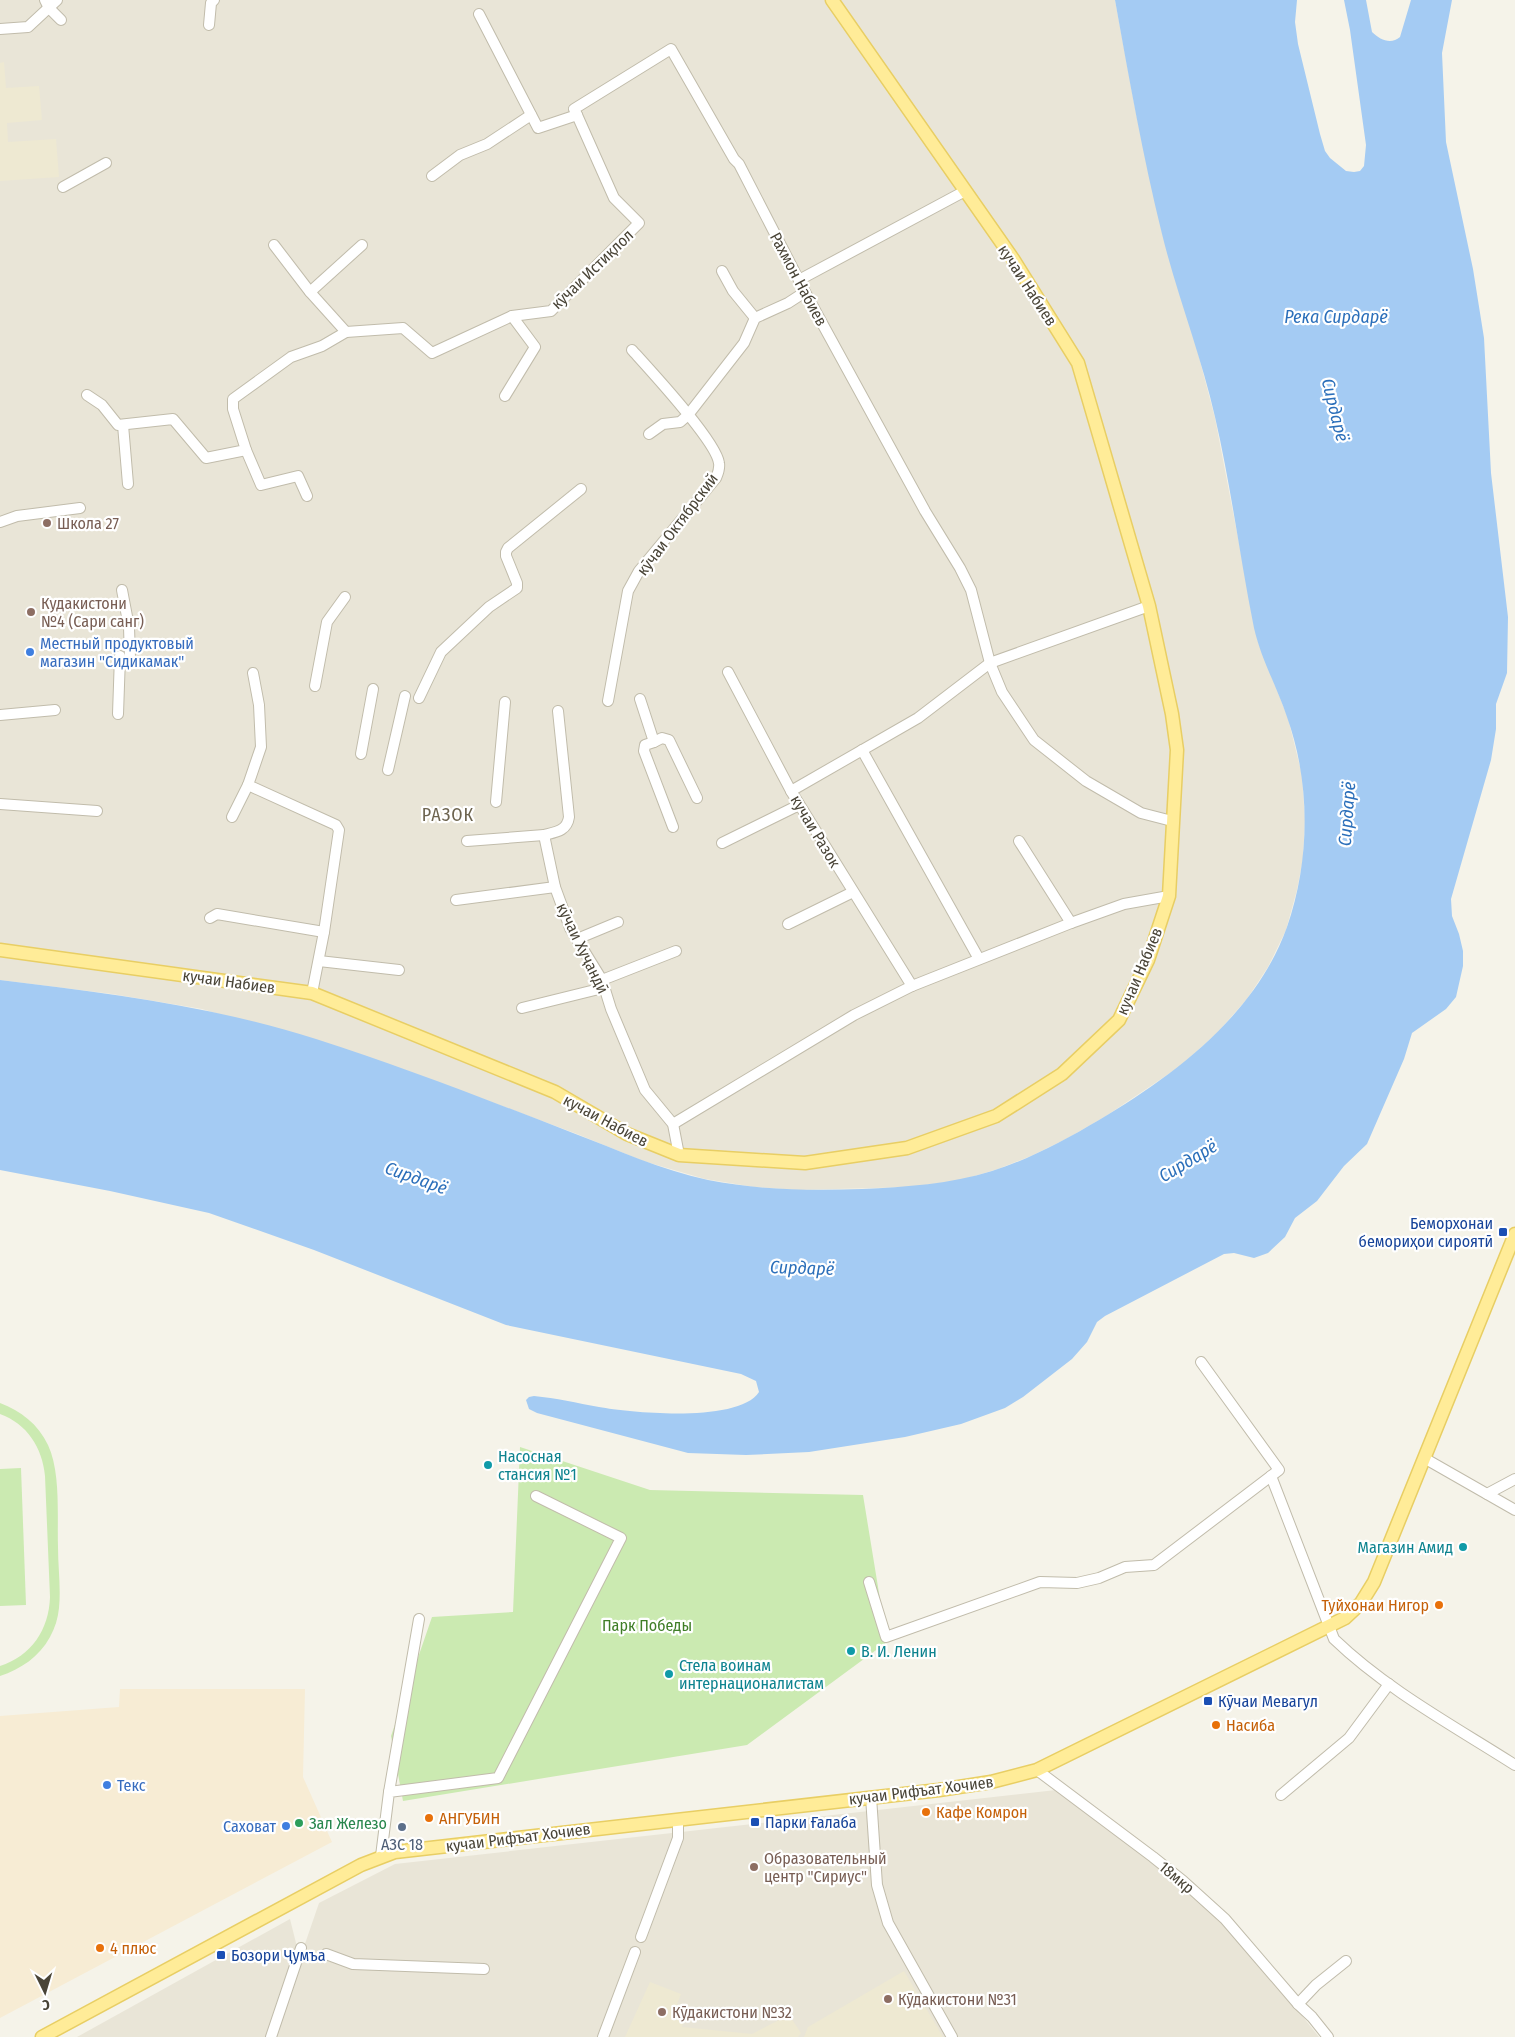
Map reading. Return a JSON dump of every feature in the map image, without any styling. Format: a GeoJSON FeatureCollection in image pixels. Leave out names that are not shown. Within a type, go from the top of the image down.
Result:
{"type":"FeatureCollection","features":[{"type":"Feature","properties":{"kind":"main road","name":"кучаи Набиев"},"geometry":{"type":"LineString","coordinates":[[0,950],[312,993],[555,1092],[627,1134],[679,1156],[805,1163],[907,1148],[996,1116],[1062,1074],[1119,1020],[1148,960],[1169,896],[1177,750],[1172,714],[1149,606],[1078,363],[1013,259],[832,0]]}},
{"type":"Feature","properties":{"kind":"main road","name":"кучаи Рифъат Хочиев"},"geometry":{"type":"LineString","coordinates":[[42,2037],[361,1864],[381,1856],[404,1850],[991,1782],[1037,1770],[1345,1618],[1361,1603],[1374,1582],[1515,1234]]}},
{"type":"Feature","properties":{"kind":"street"},"geometry":{"type":"LineString","coordinates":[[0,29],[28,27],[47,4],[57,0]]}},
{"type":"Feature","properties":{"kind":"street"},"geometry":{"type":"LineString","coordinates":[[209,25],[211,3],[214,0]]}},
{"type":"Feature","properties":{"kind":"street"},"geometry":{"type":"LineString","coordinates":[[47,4],[61,20]]}},
{"type":"Feature","properties":{"kind":"street"},"geometry":{"type":"LineString","coordinates":[[480,14],[538,128],[577,115]]}},
{"type":"Feature","properties":{"kind":"street","name":"Рахмон Набиев"},"geometry":{"type":"LineString","coordinates":[[577,115],[574,109],[671,49],[734,159],[739,164],[805,292],[925,511],[960,568],[971,590],[990,664]]}},
{"type":"Feature","properties":{"kind":"street"},"geometry":{"type":"LineString","coordinates":[[432,176],[460,155],[487,144],[531,115]]}},
{"type":"Feature","properties":{"kind":"street","name":"кӯчаи Истиқлол"},"geometry":{"type":"LineString","coordinates":[[246,450],[233,410],[233,399],[291,358],[322,346],[346,332],[403,328],[432,353],[512,316],[551,312],[639,223],[614,198],[577,115]]}},
{"type":"Feature","properties":{"kind":"street"},"geometry":{"type":"LineString","coordinates":[[63,187],[106,163]]}},
{"type":"Feature","properties":{"kind":"street"},"geometry":{"type":"LineString","coordinates":[[799,280],[965,191]]}},
{"type":"Feature","properties":{"kind":"street"},"geometry":{"type":"LineString","coordinates":[[274,245],[310,292],[346,332]]}},
{"type":"Feature","properties":{"kind":"street"},"geometry":{"type":"LineString","coordinates":[[310,292],[362,245]]}},
{"type":"Feature","properties":{"kind":"street"},"geometry":{"type":"LineString","coordinates":[[722,271],[733,291],[755,318]]}},
{"type":"Feature","properties":{"kind":"street"},"geometry":{"type":"LineString","coordinates":[[649,434],[663,424],[680,422],[688,415],[744,343],[755,318],[788,303],[805,292]]}},
{"type":"Feature","properties":{"kind":"street"},"geometry":{"type":"LineString","coordinates":[[505,396],[534,347],[512,316]]}},
{"type":"Feature","properties":{"kind":"street"},"geometry":{"type":"LineString","coordinates":[[632,350],[688,415]]}},
{"type":"Feature","properties":{"kind":"street"},"geometry":{"type":"LineString","coordinates":[[87,395],[102,405],[118,425],[173,419],[206,458],[246,450],[261,484],[298,476],[307,496]]}},
{"type":"Feature","properties":{"kind":"street","name":"кӯчаи Октябрский"},"geometry":{"type":"LineString","coordinates":[[608,701],[628,591],[639,571],[716,478],[719,470],[719,462],[715,451],[688,415]]}},
{"type":"Feature","properties":{"kind":"street"},"geometry":{"type":"LineString","coordinates":[[123,424],[128,484]]}},
{"type":"Feature","properties":{"kind":"street"},"geometry":{"type":"LineString","coordinates":[[419,698],[441,652],[490,608],[516,588],[517,583],[506,556],[508,548],[581,489]]}},
{"type":"Feature","properties":{"kind":"street"},"geometry":{"type":"LineString","coordinates":[[0,522],[16,516],[80,508]]}},
{"type":"Feature","properties":{"kind":"street"},"geometry":{"type":"LineString","coordinates":[[118,714],[129,627],[122,590]]}},
{"type":"Feature","properties":{"kind":"street"},"geometry":{"type":"LineString","coordinates":[[315,686],[327,622],[344,596]]}},
{"type":"Feature","properties":{"kind":"street"},"geometry":{"type":"LineString","coordinates":[[791,791],[918,718],[990,664],[1149,606]]}},
{"type":"Feature","properties":{"kind":"street"},"geometry":{"type":"LineString","coordinates":[[990,664],[1002,692],[1034,740],[1086,781],[1141,813],[1172,820]]}},
{"type":"Feature","properties":{"kind":"street","name":"кучаи Разок"},"geometry":{"type":"LineString","coordinates":[[728,672],[799,805],[912,986]]}},
{"type":"Feature","properties":{"kind":"street"},"geometry":{"type":"LineString","coordinates":[[232,817],[248,785],[261,747],[253,673]]}},
{"type":"Feature","properties":{"kind":"street"},"geometry":{"type":"LineString","coordinates":[[361,754],[373,689]]}},
{"type":"Feature","properties":{"kind":"street"},"geometry":{"type":"LineString","coordinates":[[388,770],[404,696]]}},
{"type":"Feature","properties":{"kind":"street"},"geometry":{"type":"LineString","coordinates":[[640,699],[654,742]]}},
{"type":"Feature","properties":{"kind":"street"},"geometry":{"type":"LineString","coordinates":[[496,802],[505,702]]}},
{"type":"Feature","properties":{"kind":"street"},"geometry":{"type":"LineString","coordinates":[[0,715],[54,710]]}},
{"type":"Feature","properties":{"kind":"street"},"geometry":{"type":"LineString","coordinates":[[467,841],[544,835],[562,830],[568,825],[569,817],[558,711]]}},
{"type":"Feature","properties":{"kind":"street"},"geometry":{"type":"LineString","coordinates":[[673,827],[644,751],[645,745],[662,738],[669,740],[697,798]]}},
{"type":"Feature","properties":{"kind":"street"},"geometry":{"type":"LineString","coordinates":[[862,750],[979,959]]}},
{"type":"Feature","properties":{"kind":"street"},"geometry":{"type":"LineString","coordinates":[[248,785],[336,825],[339,830],[324,932],[312,993]]}},
{"type":"Feature","properties":{"kind":"street"},"geometry":{"type":"LineString","coordinates":[[0,804],[97,812]]}},
{"type":"Feature","properties":{"kind":"street"},"geometry":{"type":"LineString","coordinates":[[722,843],[799,805]]}},
{"type":"Feature","properties":{"kind":"street","name":"кӯчаи Хуҷандӣ"},"geometry":{"type":"LineString","coordinates":[[544,835],[554,887],[570,928],[602,984],[646,1090],[673,1124],[679,1156]]}},
{"type":"Feature","properties":{"kind":"street"},"geometry":{"type":"LineString","coordinates":[[1019,841],[1071,923]]}},
{"type":"Feature","properties":{"kind":"street"},"geometry":{"type":"LineString","coordinates":[[456,900],[554,887]]}},
{"type":"Feature","properties":{"kind":"street"},"geometry":{"type":"LineString","coordinates":[[788,924],[853,892]]}},
{"type":"Feature","properties":{"kind":"street","name":"кучаи Набиев"},"geometry":{"type":"LineString","coordinates":[[673,1124],[854,1015],[912,986],[1124,904],[1169,896]]}},
{"type":"Feature","properties":{"kind":"street"},"geometry":{"type":"LineString","coordinates":[[210,918],[217,914],[324,932]]}},
{"type":"Feature","properties":{"kind":"street"},"geometry":{"type":"LineString","coordinates":[[577,939],[618,922]]}},
{"type":"Feature","properties":{"kind":"street"},"geometry":{"type":"LineString","coordinates":[[522,1008],[602,984],[676,951]]}},
{"type":"Feature","properties":{"kind":"street"},"geometry":{"type":"LineString","coordinates":[[319,961],[399,970]]}},
{"type":"Feature","properties":{"kind":"street"},"geometry":{"type":"LineString","coordinates":[[869,1582],[886,1637],[1040,1582],[1076,1583],[1099,1578],[1125,1567],[1154,1565],[1279,1470],[1201,1362]]}},
{"type":"Feature","properties":{"kind":"street"},"geometry":{"type":"LineString","coordinates":[[1424,1458],[1515,1510]]}},
{"type":"Feature","properties":{"kind":"street"},"geometry":{"type":"LineString","coordinates":[[1271,1476],[1334,1639],[1389,1684],[1515,1765]]}},
{"type":"Feature","properties":{"kind":"street"},"geometry":{"type":"LineString","coordinates":[[1487,1494],[1515,1479]]}},
{"type":"Feature","properties":{"kind":"street"},"geometry":{"type":"LineString","coordinates":[[389,1792],[498,1778],[621,1538],[536,1496]]}},
{"type":"Feature","properties":{"kind":"street"},"geometry":{"type":"LineString","coordinates":[[381,1856],[389,1792],[419,1619]]}},
{"type":"Feature","properties":{"kind":"street"},"geometry":{"type":"LineString","coordinates":[[1281,1796],[1349,1738],[1389,1684]]}},
{"type":"Feature","properties":{"kind":"street","name":"18мкр"},"geometry":{"type":"LineString","coordinates":[[1037,1770],[1183,1881],[1225,1919],[1298,2004],[1312,2016],[1328,2037]]}},
{"type":"Feature","properties":{"kind":"street"},"geometry":{"type":"LineString","coordinates":[[871,1796],[877,1885],[888,1923],[952,2037]]}},
{"type":"Feature","properties":{"kind":"street"},"geometry":{"type":"LineString","coordinates":[[641,1937],[678,1838],[678,1819]]}},
{"type":"Feature","properties":{"kind":"street"},"geometry":{"type":"LineString","coordinates":[[271,2037],[301,1948]]}},
{"type":"Feature","properties":{"kind":"street"},"geometry":{"type":"LineString","coordinates":[[603,2037],[635,1952]]}},
{"type":"Feature","properties":{"kind":"street"},"geometry":{"type":"LineString","coordinates":[[326,1954],[352,1964],[484,1969]]}},
{"type":"Feature","properties":{"kind":"street"},"geometry":{"type":"LineString","coordinates":[[1298,2004],[1316,1985],[1346,1961]]}},
{"type":"Feature","properties":{"kind":"shaded area"},"geometry":{"type":"Polygon","coordinates":[[[0,0],[1115,0],[1136,113],[1163,236],[1194,338],[1215,418],[1258,642],[1288,718],[1302,775],[1305,820],[1303,859],[1297,890],[1286,930],[1268,967],[1247,999],[1217,1033],[1179,1067],[1106,1116],[1031,1156],[998,1169],[961,1180],[912,1187],[798,1190],[754,1187],[705,1179],[643,1161],[577,1134],[405,1070],[202,1009],[112,994],[0,980],[0,0]]]}},
{"type":"Feature","properties":{"kind":"shaded area"},"geometry":{"type":"Polygon","coordinates":[[[4,62],[6,88],[39,86],[42,120],[7,123],[8,142],[56,139],[59,177],[0,181],[0,63],[4,62]]]}},
{"type":"Feature","properties":{"kind":"shaded area"},"geometry":{"type":"Polygon","coordinates":[[[120,1689],[305,1689],[303,1777],[332,1842],[0,2018],[0,1716],[119,1707],[120,1689]]]}},
{"type":"Feature","properties":{"kind":"shaded area"},"geometry":{"type":"Polygon","coordinates":[[[1056,1790],[1195,1893],[1225,1919],[1319,2037],[273,2037],[319,1903],[395,1864],[1056,1790]]]}},
{"type":"Feature","properties":{"kind":"shaded area"},"geometry":{"type":"Polygon","coordinates":[[[290,1919],[297,1947],[266,2037],[77,2037],[290,1919]]]}},
{"type":"Feature","properties":{"kind":"shaded area","name":"Кӯдакистони №31"},"geometry":{"type":"Polygon","coordinates":[[[904,1971],[943,2037],[804,2037],[808,2027],[904,1971]]]}},
{"type":"Feature","properties":{"kind":"shaded area","name":"Кӯдакистони №32"},"geometry":{"type":"Polygon","coordinates":[[[650,1982],[681,1994],[677,2004],[688,2009],[682,2027],[752,2034],[789,2015],[801,2033],[798,2037],[625,2037],[650,1982]]]}},
{"type":"Feature","properties":{"kind":"green space"},"geometry":{"type":"Polygon","coordinates":[[[0,1403],[22,1414],[34,1425],[44,1437],[52,1456],[58,1495],[60,1593],[55,1627],[46,1644],[29,1661],[15,1670],[0,1676],[0,1666],[21,1656],[42,1631],[49,1609],[50,1597],[43,1465],[37,1446],[32,1438],[10,1418],[0,1414],[0,1403]]]}},
{"type":"Feature","properties":{"kind":"green space","name":"Парк Победы"},"geometry":{"type":"Polygon","coordinates":[[[520,1447],[650,1490],[863,1495],[887,1642],[747,1745],[403,1801],[391,1736],[432,1617],[513,1612],[520,1447]]]}},
{"type":"Feature","properties":{"kind":"green space"},"geometry":{"type":"Polygon","coordinates":[[[21,1468],[26,1605],[0,1606],[0,1469],[21,1468]]]}},
{"type":"Feature","properties":{"kind":"water","name":"Река Сирдарё"},"geometry":{"type":"Polygon","coordinates":[[[1115,0],[1297,0],[1295,22],[1298,44],[1325,151],[1330,158],[1346,171],[1354,172],[1360,171],[1364,166],[1366,145],[1344,0],[1366,0],[1372,32],[1382,39],[1393,41],[1400,37],[1411,0],[1452,0],[1442,53],[1446,142],[1473,269],[1484,338],[1491,473],[1508,617],[1507,673],[1496,704],[1496,729],[1491,760],[1451,899],[1452,916],[1463,951],[1463,966],[1456,997],[1446,1009],[1412,1033],[1404,1059],[1367,1144],[1344,1166],[1317,1201],[1295,1218],[1285,1237],[1268,1253],[1254,1258],[1234,1253],[1224,1254],[1105,1316],[1097,1322],[1087,1342],[1072,1359],[1023,1397],[1005,1408],[961,1424],[905,1437],[809,1452],[746,1455],[688,1453],[537,1413],[529,1409],[526,1400],[534,1396],[636,1412],[709,1412],[748,1402],[759,1392],[756,1381],[741,1374],[506,1325],[314,1250],[209,1213],[110,1191],[0,1170],[0,980],[160,1002],[199,1009],[277,1028],[316,1039],[413,1072],[673,1171],[727,1183],[804,1190],[862,1189],[928,1184],[992,1171],[1020,1161],[1086,1127],[1156,1083],[1210,1039],[1234,1014],[1255,988],[1273,958],[1287,927],[1295,902],[1303,849],[1304,795],[1295,743],[1254,628],[1215,417],[1155,205],[1142,147],[1115,0]]]}},
{"type":"Feature","properties":{"kind":"place","name":"Школа 27"},"geometry":{"type":"Point","coordinates":[47,523]}},
{"type":"Feature","properties":{"kind":"place","name":"Кудакистони №4 (Сари санг)"},"geometry":{"type":"Point","coordinates":[31,612]}},
{"type":"Feature","properties":{"kind":"place","name":"Местный продуктовый магазин \"Сидикамак\""},"geometry":{"type":"Point","coordinates":[30,652]}},
{"type":"Feature","properties":{"kind":"place","name":"Беморхонаи бемориҳои сироятӣ"},"geometry":{"type":"Point","coordinates":[1503,1232]}},
{"type":"Feature","properties":{"kind":"place","name":"Насосная стансия №1"},"geometry":{"type":"Point","coordinates":[488,1465]}},
{"type":"Feature","properties":{"kind":"place","name":"Магазин Амид"},"geometry":{"type":"Point","coordinates":[1463,1547]}},
{"type":"Feature","properties":{"kind":"place","name":"Туйхонаи Нигор"},"geometry":{"type":"Point","coordinates":[1439,1605]}},
{"type":"Feature","properties":{"kind":"place","name":"В. И. Ленин"},"geometry":{"type":"Point","coordinates":[851,1651]}},
{"type":"Feature","properties":{"kind":"place","name":"Стела воинам интернационалистам"},"geometry":{"type":"Point","coordinates":[669,1674]}},
{"type":"Feature","properties":{"kind":"place","name":"Кӯчаи Мевагул"},"geometry":{"type":"Point","coordinates":[1208,1701]}},
{"type":"Feature","properties":{"kind":"place","name":"Насиба"},"geometry":{"type":"Point","coordinates":[1216,1725]}},
{"type":"Feature","properties":{"kind":"place","name":"Текс"},"geometry":{"type":"Point","coordinates":[107,1785]}},
{"type":"Feature","properties":{"kind":"place","name":"Кафе Комрон"},"geometry":{"type":"Point","coordinates":[926,1812]}},
{"type":"Feature","properties":{"kind":"place","name":"АНГУБИН"},"geometry":{"type":"Point","coordinates":[429,1818]}},
{"type":"Feature","properties":{"kind":"place","name":"Парки Ғалаба"},"geometry":{"type":"Point","coordinates":[755,1822]}},
{"type":"Feature","properties":{"kind":"place","name":"Зал Железо"},"geometry":{"type":"Point","coordinates":[299,1823]}},
{"type":"Feature","properties":{"kind":"place","name":"Саховат"},"geometry":{"type":"Point","coordinates":[286,1826]}},
{"type":"Feature","properties":{"kind":"place","name":"АЗС 18"},"geometry":{"type":"Point","coordinates":[402,1827]}},
{"type":"Feature","properties":{"kind":"place","name":"Образовательный центр \"Сириус\""},"geometry":{"type":"Point","coordinates":[754,1867]}},
{"type":"Feature","properties":{"kind":"place","name":"4 плюс"},"geometry":{"type":"Point","coordinates":[100,1948]}},
{"type":"Feature","properties":{"kind":"place","name":"Бозори Ҷумъа"},"geometry":{"type":"Point","coordinates":[221,1955]}},
{"type":"Feature","properties":{"kind":"place","name":"Кӯдакистони №31"},"geometry":{"type":"Point","coordinates":[888,1999]}},
{"type":"Feature","properties":{"kind":"place","name":"Кӯдакистони №32"},"geometry":{"type":"Point","coordinates":[662,2012]}},
{"type":"Feature","properties":{"kind":"district","name":"РАЗОК"},"geometry":{"type":"Point","coordinates":[448,815]}},
{"type":"Feature","properties":{"kind":"water label","name":"Сирдарё"},"geometry":{"type":"Point","coordinates":[1335,410]}},
{"type":"Feature","properties":{"kind":"water label","name":"Сирдарё"},"geometry":{"type":"Point","coordinates":[1347,814]}},
{"type":"Feature","properties":{"kind":"water label","name":"Сирдарё"},"geometry":{"type":"Point","coordinates":[1188,1161]}},
{"type":"Feature","properties":{"kind":"water label","name":"Сирдарё"},"geometry":{"type":"Point","coordinates":[416,1178]}},
{"type":"Feature","properties":{"kind":"water label","name":"Сирдарё"},"geometry":{"type":"Point","coordinates":[802,1268]}}]}
